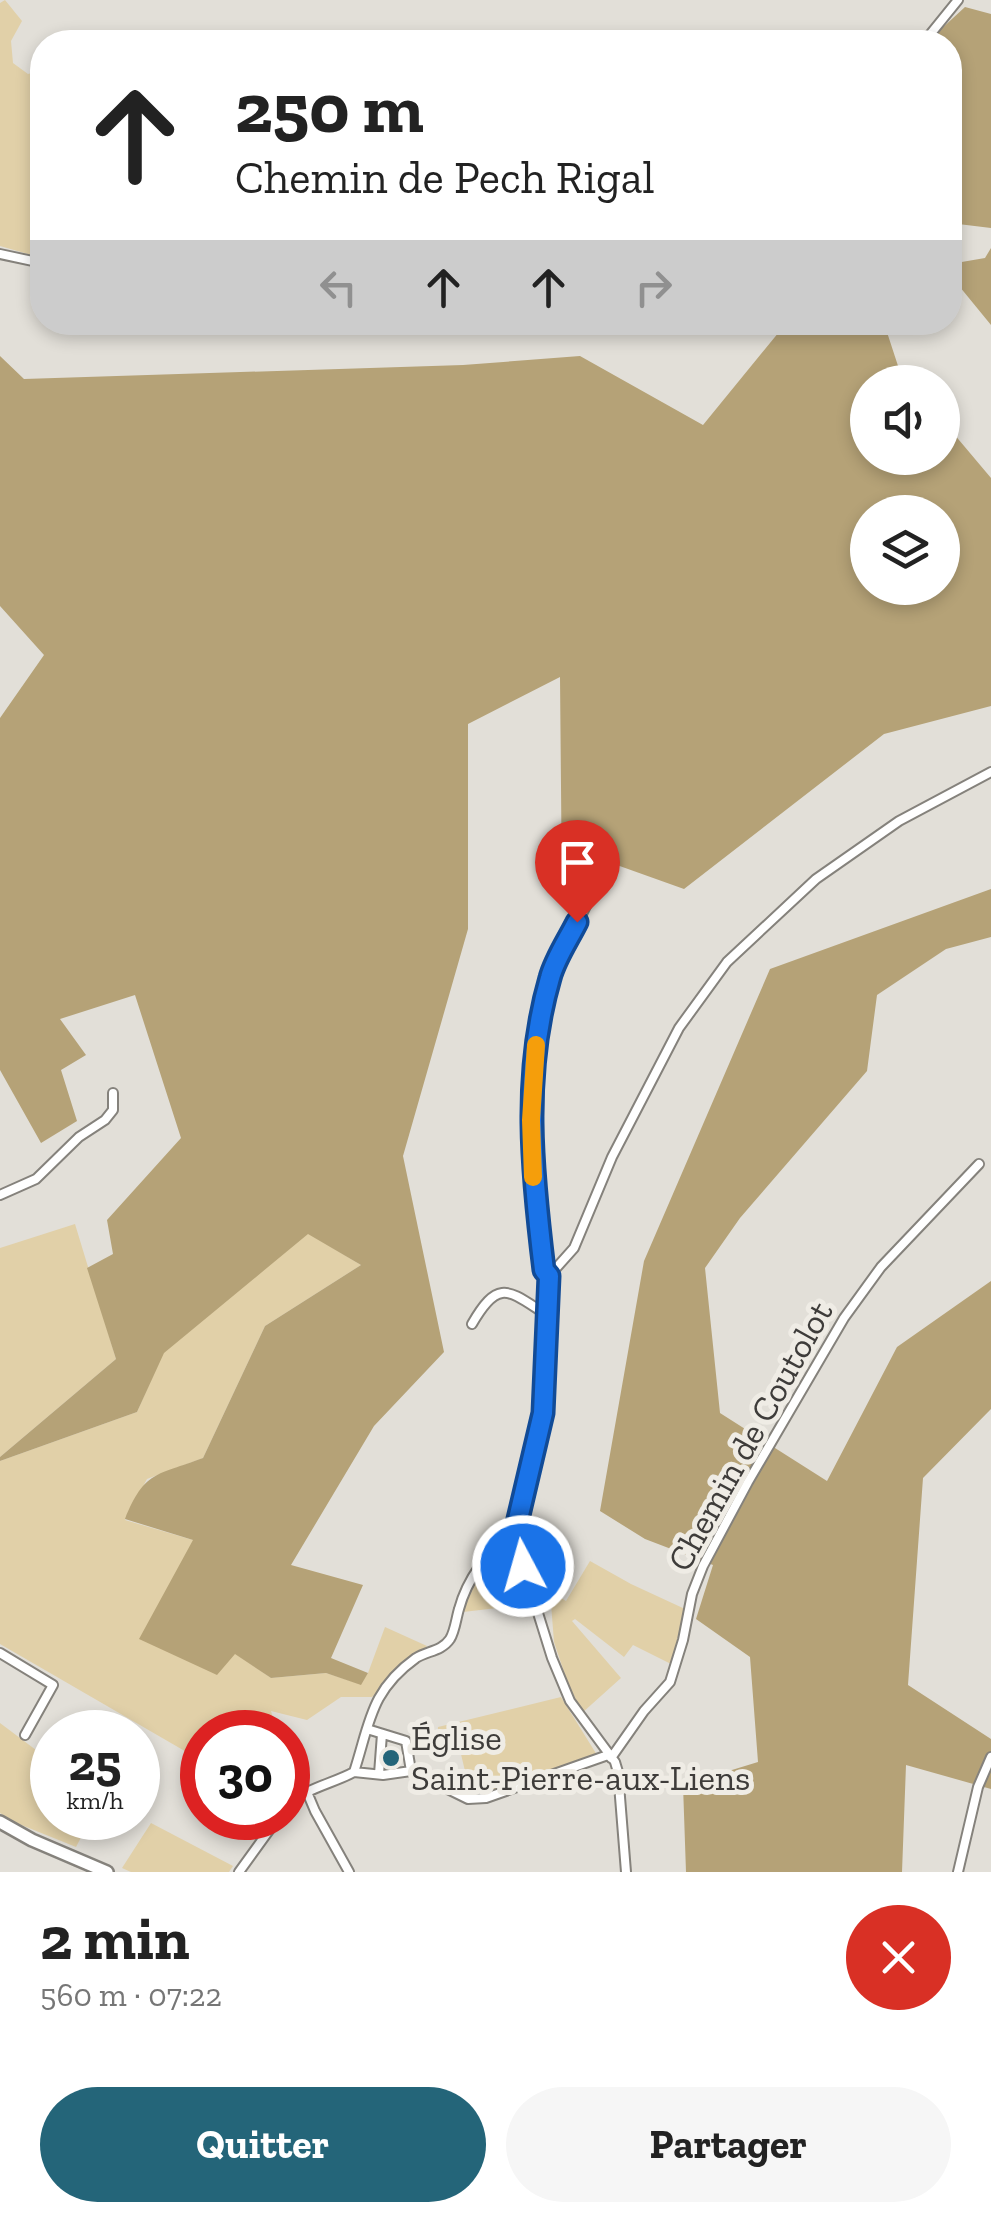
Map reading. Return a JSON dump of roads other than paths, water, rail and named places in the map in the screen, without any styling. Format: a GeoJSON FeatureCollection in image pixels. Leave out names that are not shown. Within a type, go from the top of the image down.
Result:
{"type":"FeatureCollection","features":[{"type":"Feature","properties":{"kind":"street"},"geometry":{"type":"LineString","coordinates":[[934,30],[958,0]]}},
{"type":"Feature","properties":{"kind":"street"},"geometry":{"type":"LineString","coordinates":[[0,254],[30,261]]}},
{"type":"Feature","properties":{"kind":"street"},"geometry":{"type":"LineString","coordinates":[[626,1872],[618,1772],[570,1700],[552,1658],[514,1536],[543,1413],[549,1276],[574,1248],[612,1157],[679,1028],[728,962],[816,879],[899,820],[991,772]]}},
{"type":"Feature","properties":{"kind":"street"},"geometry":{"type":"LineString","coordinates":[[549,1276],[544,1270],[533,1175],[535,1050],[550,975],[586,904]]}},
{"type":"Feature","properties":{"kind":"street"},"geometry":{"type":"LineString","coordinates":[[0,1195],[36,1179],[106,1120],[114,1110],[114,1093]]}},
{"type":"Feature","properties":{"kind":"street","name":"Chemin de Coutolot"},"geometry":{"type":"LineString","coordinates":[[610,1756],[670,1682],[702,1566],[844,1318],[881,1267],[979,1164]]}},
{"type":"Feature","properties":{"kind":"street"},"geometry":{"type":"LineString","coordinates":[[472,1324],[490,1298],[502,1292],[510,1292],[547,1315]]}},
{"type":"Feature","properties":{"kind":"street"},"geometry":{"type":"LineString","coordinates":[[354,1772],[378,1695],[419,1656],[448,1642],[465,1591],[492,1552],[514,1536]]}},
{"type":"Feature","properties":{"kind":"street"},"geometry":{"type":"LineString","coordinates":[[0,1653],[53,1685],[25,1735]]}},
{"type":"Feature","properties":{"kind":"street"},"geometry":{"type":"LineString","coordinates":[[367,1729],[406,1741],[412,1771]]}},
{"type":"Feature","properties":{"kind":"street"},"geometry":{"type":"LineString","coordinates":[[379,1774],[382,1734]]}},
{"type":"Feature","properties":{"kind":"street"},"geometry":{"type":"LineString","coordinates":[[310,1791],[354,1772],[412,1771],[468,1799],[486,1798],[610,1756]]}},
{"type":"Feature","properties":{"kind":"street"},"geometry":{"type":"LineString","coordinates":[[958,1872],[978,1788],[991,1757]]}},
{"type":"Feature","properties":{"kind":"street"},"geometry":{"type":"LineString","coordinates":[[310,1799],[349,1872]]}},
{"type":"Feature","properties":{"kind":"street"},"geometry":{"type":"LineString","coordinates":[[0,1822],[107,1872]]}},
{"type":"Feature","properties":{"kind":"street"},"geometry":{"type":"LineString","coordinates":[[239,1872],[262,1840]]}},
{"type":"Feature","properties":{"kind":"place","name":"Église Saint-Pierre-aux-Liens"},"geometry":{"type":"Point","coordinates":[391,1758]}}]}
